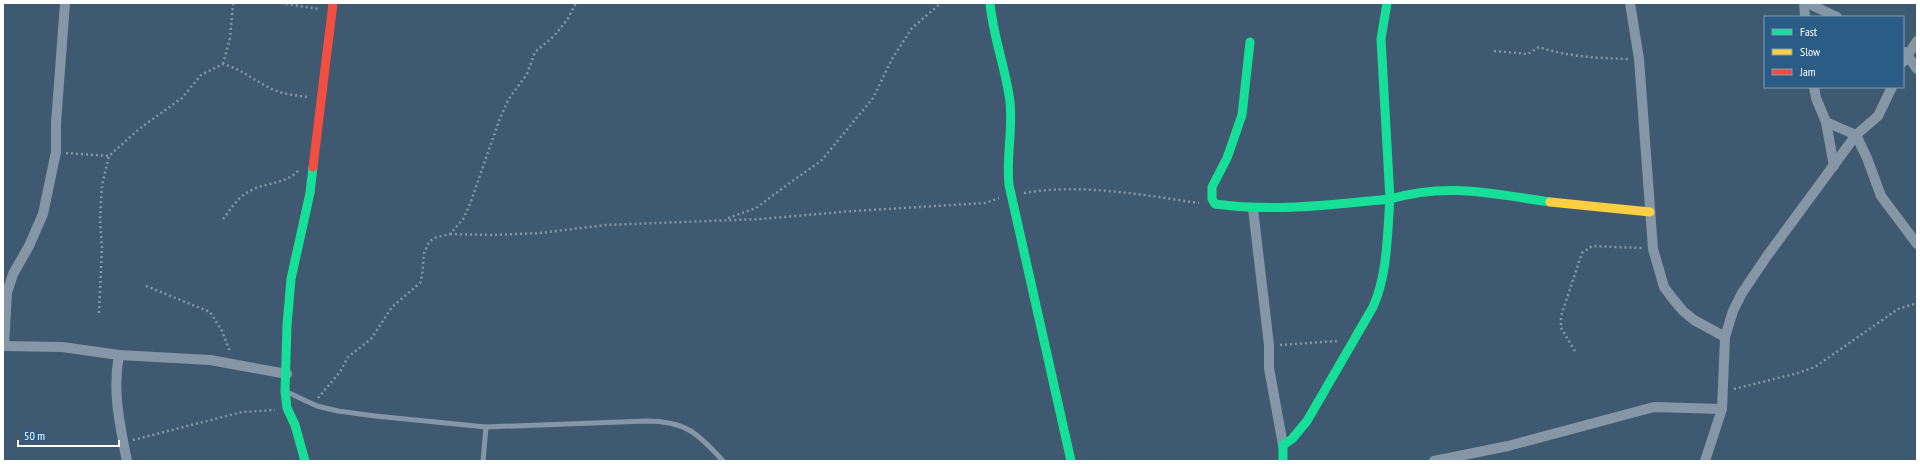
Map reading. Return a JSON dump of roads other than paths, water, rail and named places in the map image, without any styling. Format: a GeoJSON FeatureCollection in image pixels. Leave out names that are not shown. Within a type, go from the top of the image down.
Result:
{"type":"FeatureCollection","features":[{"type":"Feature","properties":{"kind":"street"},"geometry":{"type":"LineString","coordinates":[[65,3],[56,123],[56,152],[43,214],[29,246],[13,274],[7,293],[3,346],[62,347],[118,355],[210,360],[287,374]]}},
{"type":"Feature","properties":{"kind":"street"},"geometry":{"type":"LineString","coordinates":[[990,3],[991,23],[1004,73],[1010,104],[1007,173],[1047,359],[1072,461]]}},
{"type":"Feature","properties":{"kind":"street"},"geometry":{"type":"LineString","coordinates":[[1283,445],[1292,439],[1308,421],[1373,308],[1380,291],[1384,273],[1390,200],[1380,39],[1387,3]]}},
{"type":"Feature","properties":{"kind":"street"},"geometry":{"type":"LineString","coordinates":[[1630,3],[1639,59],[1653,249],[1664,287],[1672,299],[1694,320],[1725,337]]}},
{"type":"Feature","properties":{"kind":"street"},"geometry":{"type":"LineString","coordinates":[[1804,3],[1805,16]]}},
{"type":"Feature","properties":{"kind":"street"},"geometry":{"type":"LineString","coordinates":[[1808,3],[1835,16]]}},
{"type":"Feature","properties":{"kind":"street"},"geometry":{"type":"LineString","coordinates":[[305,461],[287,408],[287,325],[292,279],[310,193],[332,7]]}},
{"type":"Feature","properties":{"kind":"street"},"geometry":{"type":"LineString","coordinates":[[1917,41],[1905,56],[1917,69]]}},
{"type":"Feature","properties":{"kind":"street"},"geometry":{"type":"LineString","coordinates":[[1250,42],[1242,114],[1226,160],[1209,194],[1211,200],[1215,204],[1253,209],[1284,208],[1390,200],[1411,193],[1430,190],[1478,190],[1548,202],[1622,207],[1650,212]]}},
{"type":"Feature","properties":{"kind":"street"},"geometry":{"type":"LineString","coordinates":[[1814,88],[1816,98],[1826,122],[1834,166]]}},
{"type":"Feature","properties":{"kind":"street"},"geometry":{"type":"LineString","coordinates":[[1705,461],[1722,409],[1721,392],[1725,337],[1733,311],[1742,293],[1856,135],[1878,116],[1892,88]]}},
{"type":"Feature","properties":{"kind":"street"},"geometry":{"type":"LineString","coordinates":[[1826,122],[1856,135],[1867,158],[1881,196],[1917,244]]}},
{"type":"Feature","properties":{"kind":"street"},"geometry":{"type":"LineString","coordinates":[[1253,209],[1269,345],[1269,368],[1283,445],[1283,461]]}},
{"type":"Feature","properties":{"kind":"street"},"geometry":{"type":"LineString","coordinates":[[118,355],[115,374],[117,413],[127,461]]}},
{"type":"Feature","properties":{"kind":"street"},"geometry":{"type":"LineString","coordinates":[[1434,461],[1508,446],[1654,407],[1722,409]]}},
{"type":"Feature","properties":{"kind":"lane"},"geometry":{"type":"LineString","coordinates":[[286,392],[313,404],[338,411],[486,427],[646,421],[671,422],[697,435],[723,461]]}},
{"type":"Feature","properties":{"kind":"lane"},"geometry":{"type":"LineString","coordinates":[[483,461],[486,427]]}}]}
